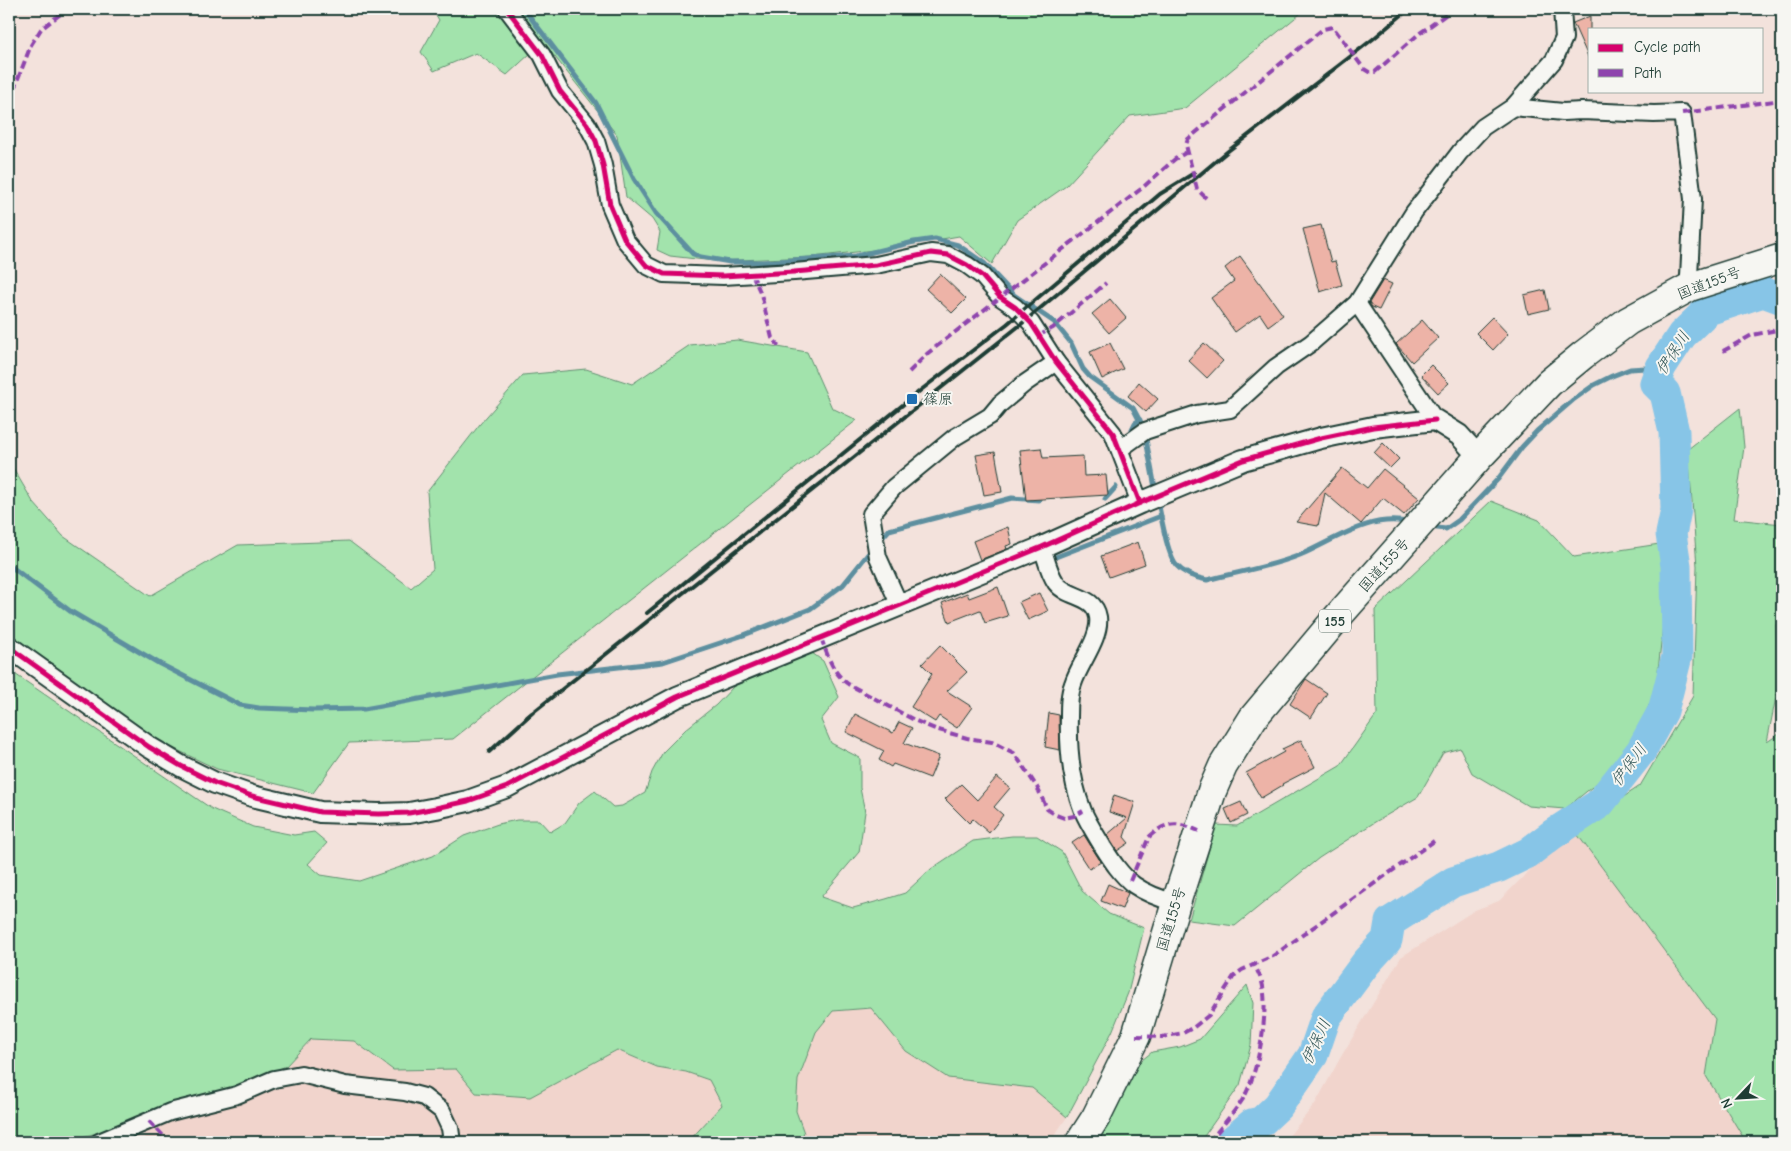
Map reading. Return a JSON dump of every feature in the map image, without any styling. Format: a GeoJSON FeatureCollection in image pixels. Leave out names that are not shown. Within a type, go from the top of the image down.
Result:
{"type":"FeatureCollection","features":[{"type":"Feature","properties":{"kind":"highway","name":"国道155号"},"geometry":{"type":"LineString","coordinates":[[1080,1142],[1096,1118],[1136,1036],[1202,823],[1220,774],[1237,741],[1252,718],[1341,613],[1479,457],[1549,383],[1628,321],[1690,287],[1782,258]]}},
{"type":"Feature","properties":{"kind":"street"},"geometry":{"type":"LineString","coordinates":[[507,9],[542,55],[560,91],[587,124],[596,141],[603,165],[610,205],[625,240],[646,265],[664,274],[723,276],[876,265],[931,253],[948,255],[982,276],[1000,298],[1015,307],[1031,323],[1056,362],[1113,433],[1140,503]]}},
{"type":"Feature","properties":{"kind":"street"},"geometry":{"type":"LineString","coordinates":[[1120,450],[1145,431],[1197,414],[1230,409],[1276,366],[1311,343],[1357,303],[1414,212],[1460,152],[1483,127],[1513,107],[1554,60],[1564,38],[1562,9]]}},
{"type":"Feature","properties":{"kind":"street"},"geometry":{"type":"LineString","coordinates":[[1513,107],[1564,112],[1682,113],[1693,199],[1690,287]]}},
{"type":"Feature","properties":{"kind":"street"},"geometry":{"type":"LineString","coordinates":[[1357,303],[1435,420],[1459,435],[1479,457]]}},
{"type":"Feature","properties":{"kind":"street"},"geometry":{"type":"LineString","coordinates":[[900,606],[878,557],[871,514],[894,487],[955,437],[990,416],[1000,404],[1018,389],[1056,362]]}},
{"type":"Feature","properties":{"kind":"street"},"geometry":{"type":"LineString","coordinates":[[9,647],[149,747],[215,783],[252,796],[320,812],[379,814],[436,808],[468,800],[506,787],[677,697],[1042,547],[1243,460],[1373,427],[1435,420]]}},
{"type":"Feature","properties":{"kind":"street"},"geometry":{"type":"LineString","coordinates":[[1042,547],[1056,583],[1063,589],[1090,601],[1096,608],[1098,618],[1094,639],[1073,683],[1070,700],[1069,737],[1071,765],[1083,811],[1113,863],[1122,874],[1148,894],[1176,902]]}},
{"type":"Feature","properties":{"kind":"street"},"geometry":{"type":"LineString","coordinates":[[99,1142],[170,1112],[237,1096],[274,1079],[301,1074],[345,1085],[405,1092],[424,1097],[442,1111],[450,1128],[452,1142]]}},
{"type":"Feature","properties":{"kind":"shaded area"},"geometry":{"type":"Polygon","coordinates":[[[1574,830],[1715,1019],[1706,1076],[1746,1142],[1284,1142],[1315,1104],[1401,957],[1475,910],[1499,901],[1539,861],[1574,830]]]}},
{"type":"Feature","properties":{"kind":"shaded area"},"geometry":{"type":"Polygon","coordinates":[[[871,1008],[906,1051],[978,1082],[1032,1088],[1067,1117],[1050,1142],[795,1142],[804,1133],[796,1111],[798,1080],[816,1032],[833,1011],[871,1008]]]}},
{"type":"Feature","properties":{"kind":"shaded area"},"geometry":{"type":"Polygon","coordinates":[[[311,1039],[354,1041],[393,1070],[456,1069],[476,1093],[530,1097],[617,1050],[657,1067],[686,1072],[709,1080],[722,1105],[688,1142],[147,1141],[137,1118],[286,1066],[311,1039]]]}},
{"type":"Feature","properties":{"kind":"green space"},"geometry":{"type":"Polygon","coordinates":[[[432,9],[1306,9],[1185,108],[1130,116],[1066,186],[1017,220],[992,264],[959,236],[891,248],[812,257],[714,261],[670,256],[657,250],[660,232],[652,219],[626,197],[617,135],[543,42],[507,75],[476,53],[434,71],[421,52],[439,20],[432,9]]]}},
{"type":"Feature","properties":{"kind":"green space"},"geometry":{"type":"Polygon","coordinates":[[[737,340],[807,352],[832,408],[857,420],[453,739],[349,743],[313,793],[217,769],[150,737],[44,661],[9,632],[9,461],[33,502],[63,536],[150,596],[238,545],[349,541],[411,588],[433,569],[427,492],[480,424],[523,375],[586,369],[632,384],[690,345],[737,340]]]}},
{"type":"Feature","properties":{"kind":"green space"},"geometry":{"type":"Polygon","coordinates":[[[1740,408],[1744,447],[1734,519],[1782,524],[1782,611],[1776,625],[1778,687],[1767,742],[1782,732],[1782,1142],[1746,1142],[1706,1076],[1715,1019],[1574,830],[1640,786],[1693,696],[1697,566],[1688,449],[1740,408]]]}},
{"type":"Feature","properties":{"kind":"green space"},"geometry":{"type":"Polygon","coordinates":[[[1491,501],[1539,520],[1574,557],[1666,543],[1664,614],[1656,690],[1624,761],[1565,809],[1528,806],[1472,773],[1460,748],[1443,753],[1418,797],[1319,858],[1235,926],[1189,920],[1216,825],[1237,826],[1340,766],[1377,714],[1375,610],[1491,501]]]}},
{"type":"Feature","properties":{"kind":"green space"},"geometry":{"type":"Polygon","coordinates":[[[812,653],[823,661],[839,697],[821,720],[831,743],[860,758],[860,788],[865,812],[859,852],[821,897],[853,908],[886,899],[905,893],[931,869],[973,841],[1012,836],[1037,836],[1062,852],[1082,891],[1109,914],[1144,928],[1128,993],[1112,1032],[1067,1117],[1032,1088],[948,1078],[906,1051],[871,1008],[833,1011],[816,1032],[798,1080],[796,1111],[804,1133],[795,1142],[688,1142],[722,1105],[709,1080],[686,1072],[657,1067],[617,1050],[530,1097],[476,1093],[456,1069],[393,1070],[354,1041],[311,1039],[286,1066],[218,1095],[104,1131],[63,1142],[17,1140],[9,1133],[9,670],[212,809],[253,827],[294,835],[314,832],[327,843],[308,864],[321,875],[359,881],[433,856],[464,836],[498,824],[517,820],[539,820],[550,832],[565,823],[579,803],[595,791],[613,807],[622,806],[645,793],[652,772],[663,752],[686,729],[716,705],[734,686],[812,653]]]}},
{"type":"Feature","properties":{"kind":"green space"},"geometry":{"type":"Polygon","coordinates":[[[1247,985],[1253,1003],[1251,1045],[1240,1085],[1200,1142],[1095,1142],[1132,1068],[1152,1052],[1180,1047],[1200,1039],[1247,985]]]}},
{"type":"Feature","properties":{"kind":"building"},"geometry":{"type":"Polygon","coordinates":[[[1590,16],[1588,57],[1573,23],[1590,16]]]}},
{"type":"Feature","properties":{"kind":"building"},"geometry":{"type":"Polygon","coordinates":[[[1321,225],[1331,262],[1335,261],[1342,285],[1320,292],[1303,229],[1321,225]]]}},
{"type":"Feature","properties":{"kind":"building"},"geometry":{"type":"Polygon","coordinates":[[[1240,256],[1283,315],[1268,326],[1260,314],[1235,332],[1211,298],[1234,281],[1225,268],[1240,256]]]}},
{"type":"Feature","properties":{"kind":"building"},"geometry":{"type":"Polygon","coordinates":[[[940,274],[966,299],[952,313],[926,289],[940,274]]]}},
{"type":"Feature","properties":{"kind":"building"},"geometry":{"type":"Polygon","coordinates":[[[1383,280],[1392,284],[1379,310],[1372,307],[1369,303],[1383,280]]]}},
{"type":"Feature","properties":{"kind":"building"},"geometry":{"type":"Polygon","coordinates":[[[1545,290],[1549,309],[1528,314],[1524,295],[1545,290]]]}},
{"type":"Feature","properties":{"kind":"building"},"geometry":{"type":"Polygon","coordinates":[[[1110,299],[1126,318],[1109,333],[1092,314],[1110,299]]]}},
{"type":"Feature","properties":{"kind":"building"},"geometry":{"type":"Polygon","coordinates":[[[1492,317],[1508,334],[1493,350],[1476,333],[1492,317]]]}},
{"type":"Feature","properties":{"kind":"building"},"geometry":{"type":"Polygon","coordinates":[[[1422,320],[1438,338],[1412,362],[1396,344],[1422,320]]]}},
{"type":"Feature","properties":{"kind":"building"},"geometry":{"type":"Polygon","coordinates":[[[1110,343],[1123,369],[1102,379],[1090,352],[1110,343]]]}},
{"type":"Feature","properties":{"kind":"building"},"geometry":{"type":"Polygon","coordinates":[[[1204,343],[1223,361],[1207,378],[1188,360],[1204,343]]]}},
{"type":"Feature","properties":{"kind":"building"},"geometry":{"type":"Polygon","coordinates":[[[1431,365],[1449,383],[1438,393],[1421,375],[1431,365]]]}},
{"type":"Feature","properties":{"kind":"building"},"geometry":{"type":"Polygon","coordinates":[[[1139,382],[1158,399],[1146,412],[1128,396],[1139,382]]]}},
{"type":"Feature","properties":{"kind":"building"},"geometry":{"type":"Polygon","coordinates":[[[1383,443],[1399,459],[1390,468],[1374,453],[1383,443]]]}},
{"type":"Feature","properties":{"kind":"building"},"geometry":{"type":"Polygon","coordinates":[[[1041,448],[1043,458],[1083,456],[1084,476],[1106,475],[1108,495],[1026,500],[1020,450],[1041,448]]]}},
{"type":"Feature","properties":{"kind":"building"},"geometry":{"type":"Polygon","coordinates":[[[995,452],[1002,492],[984,495],[976,455],[995,452]]]}},
{"type":"Feature","properties":{"kind":"building"},"geometry":{"type":"Polygon","coordinates":[[[1342,468],[1367,488],[1383,469],[1419,498],[1404,515],[1383,498],[1361,524],[1325,493],[1318,526],[1296,522],[1342,468]]]}},
{"type":"Feature","properties":{"kind":"building"},"geometry":{"type":"Polygon","coordinates":[[[1008,527],[1012,544],[1006,546],[1007,549],[980,560],[973,541],[1008,527]]]}},
{"type":"Feature","properties":{"kind":"building"},"geometry":{"type":"Polygon","coordinates":[[[1138,542],[1145,564],[1109,577],[1101,556],[1138,542]]]}},
{"type":"Feature","properties":{"kind":"building"},"geometry":{"type":"Polygon","coordinates":[[[998,587],[1008,616],[985,623],[980,610],[949,622],[942,603],[967,593],[969,598],[998,587]]]}},
{"type":"Feature","properties":{"kind":"building"},"geometry":{"type":"Polygon","coordinates":[[[1039,593],[1048,611],[1028,620],[1019,602],[1039,593]]]}},
{"type":"Feature","properties":{"kind":"building"},"geometry":{"type":"Polygon","coordinates":[[[940,645],[967,672],[947,691],[972,707],[957,728],[939,716],[935,722],[911,707],[932,674],[922,664],[940,645]]]}},
{"type":"Feature","properties":{"kind":"building"},"geometry":{"type":"Polygon","coordinates":[[[1306,679],[1327,693],[1311,718],[1290,704],[1306,679]]]}},
{"type":"Feature","properties":{"kind":"building"},"geometry":{"type":"Polygon","coordinates":[[[1049,713],[1059,715],[1060,750],[1045,747],[1049,713]]]}},
{"type":"Feature","properties":{"kind":"building"},"geometry":{"type":"Polygon","coordinates":[[[855,714],[893,733],[899,722],[912,728],[904,743],[939,756],[930,778],[893,764],[891,767],[879,760],[884,751],[846,732],[855,714]]]}},
{"type":"Feature","properties":{"kind":"building"},"geometry":{"type":"Polygon","coordinates":[[[1301,740],[1315,767],[1282,784],[1261,798],[1246,773],[1284,752],[1282,749],[1301,740]]]}},
{"type":"Feature","properties":{"kind":"building"},"geometry":{"type":"Polygon","coordinates":[[[997,777],[1010,788],[994,807],[1003,815],[989,833],[973,819],[969,823],[945,799],[961,784],[977,800],[997,777]]]}},
{"type":"Feature","properties":{"kind":"building"},"geometry":{"type":"Polygon","coordinates":[[[1114,795],[1135,802],[1124,837],[1129,843],[1117,851],[1107,835],[1127,818],[1109,812],[1114,795]]]}},
{"type":"Feature","properties":{"kind":"building"},"geometry":{"type":"Polygon","coordinates":[[[1241,802],[1247,815],[1231,823],[1225,809],[1241,802]]]}},
{"type":"Feature","properties":{"kind":"building"},"geometry":{"type":"Polygon","coordinates":[[[1084,835],[1101,862],[1089,869],[1072,843],[1084,835]]]}},
{"type":"Feature","properties":{"kind":"building"},"geometry":{"type":"Polygon","coordinates":[[[1108,884],[1128,893],[1122,909],[1101,901],[1108,884]]]}},
{"type":"Feature","properties":{"kind":"waterway"},"geometry":{"type":"LineString","coordinates":[[524,9],[596,103],[634,179],[656,213],[693,254],[730,262],[763,262],[856,256],[935,239],[958,245],[984,263],[1014,295],[1054,322],[1071,343],[1083,369],[1090,377],[1133,408],[1144,429],[1156,493]]}},
{"type":"Feature","properties":{"kind":"waterway","name":"伊保川"},"geometry":{"type":"LineString","coordinates":[[1231,1142],[1252,1124],[1261,1122],[1278,1106],[1313,1055],[1326,1017],[1366,963],[1387,940],[1390,922],[1453,882],[1499,867],[1528,853],[1599,804],[1641,751],[1663,711],[1677,656],[1676,566],[1671,534],[1676,510],[1674,432],[1665,393],[1655,383],[1661,367],[1682,335],[1708,310],[1763,292],[1782,299]]}},
{"type":"Feature","properties":{"kind":"waterway"},"geometry":{"type":"LineString","coordinates":[[1428,527],[1446,529],[1459,520],[1498,479],[1522,447],[1537,431],[1573,400],[1594,385],[1630,369],[1661,367]]}},
{"type":"Feature","properties":{"kind":"waterway"},"geometry":{"type":"LineString","coordinates":[[1132,429],[1135,423],[1140,420]]}},
{"type":"Feature","properties":{"kind":"waterway"},"geometry":{"type":"LineString","coordinates":[[1105,499],[1116,487]]}},
{"type":"Feature","properties":{"kind":"waterway"},"geometry":{"type":"LineString","coordinates":[[880,540],[889,530],[1012,498],[1039,500]]}},
{"type":"Feature","properties":{"kind":"waterway"},"geometry":{"type":"LineString","coordinates":[[1158,501],[1167,544],[1176,565],[1190,575],[1207,580],[1289,559],[1367,525],[1395,521],[1410,523]]}},
{"type":"Feature","properties":{"kind":"waterway"},"geometry":{"type":"LineString","coordinates":[[1048,560],[1161,516]]}},
{"type":"Feature","properties":{"kind":"waterway"},"geometry":{"type":"LineString","coordinates":[[9,565],[70,611],[160,664],[240,705],[259,708],[314,710],[364,709],[557,674],[663,662],[744,635],[810,609],[843,585],[872,549]]}},
{"type":"Feature","properties":{"kind":"railway"},"geometry":{"type":"LineString","coordinates":[[527,717],[1019,326],[1228,151],[1409,9]]}},
{"type":"Feature","properties":{"kind":"railway"},"geometry":{"type":"LineString","coordinates":[[647,613],[921,390],[1007,324],[1160,194],[1194,173]]}},
{"type":"Feature","properties":{"kind":"railway"},"geometry":{"type":"LineString","coordinates":[[489,752],[532,713]]}},
{"type":"Feature","properties":{"kind":"marked path"},"geometry":{"type":"LineString","coordinates":[[9,102],[31,45],[41,29],[67,9]]}},
{"type":"Feature","properties":{"kind":"marked path"},"geometry":{"type":"LineString","coordinates":[[1206,198],[1197,189],[1186,145],[1188,139],[1323,29],[1333,27],[1364,69],[1369,72],[1375,72],[1420,33],[1454,9]]}},
{"type":"Feature","properties":{"kind":"marked path"},"geometry":{"type":"LineString","coordinates":[[1682,113],[1782,100]]}},
{"type":"Feature","properties":{"kind":"marked path"},"geometry":{"type":"LineString","coordinates":[[909,372],[928,353],[1141,189],[1175,159],[1187,152]]}},
{"type":"Feature","properties":{"kind":"marked path"},"geometry":{"type":"LineString","coordinates":[[752,274],[761,294],[772,338],[779,346]]}},
{"type":"Feature","properties":{"kind":"marked path"},"geometry":{"type":"LineString","coordinates":[[1038,336],[1053,328],[1106,283]]}},
{"type":"Feature","properties":{"kind":"marked path"},"geometry":{"type":"LineString","coordinates":[[1723,351],[1752,335],[1782,329]]}},
{"type":"Feature","properties":{"kind":"marked path"},"geometry":{"type":"LineString","coordinates":[[821,638],[834,669],[848,684],[916,721],[935,729],[967,738],[992,742],[1014,753],[1037,787],[1047,809],[1064,818],[1074,816],[1083,811]]}},
{"type":"Feature","properties":{"kind":"marked path"},"geometry":{"type":"LineString","coordinates":[[1130,881],[1149,837],[1155,831],[1173,824],[1179,824],[1199,831]]}},
{"type":"Feature","properties":{"kind":"marked path"},"geometry":{"type":"LineString","coordinates":[[1136,1036],[1162,1037],[1183,1033],[1194,1027],[1209,1015],[1234,976],[1242,970],[1273,956],[1434,841]]}},
{"type":"Feature","properties":{"kind":"marked path"},"geometry":{"type":"LineString","coordinates":[[1209,1142],[1243,1099],[1258,1059],[1265,1009],[1262,982],[1254,964]]}},
{"type":"Feature","properties":{"kind":"marked path"},"geometry":{"type":"LineString","coordinates":[[149,1121],[169,1142]]}},
{"type":"Feature","properties":{"kind":"cycle path"},"geometry":{"type":"LineString","coordinates":[[507,9],[542,55],[560,91],[587,124],[596,141],[603,165],[610,205],[625,240],[646,265],[664,274],[723,276],[876,265],[931,253],[948,255],[982,276],[1000,297],[1015,307],[1031,323],[1056,362],[1113,433],[1140,503]]}},
{"type":"Feature","properties":{"kind":"cycle path"},"geometry":{"type":"LineString","coordinates":[[9,647],[149,747],[215,783],[252,796],[320,812],[409,813],[468,801],[507,787],[677,697],[1042,547],[1243,460],[1321,438],[1373,427],[1435,420]]}},
{"type":"Feature","properties":{"kind":"place","name":"篠原"},"geometry":{"type":"Point","coordinates":[912,399]}}]}
